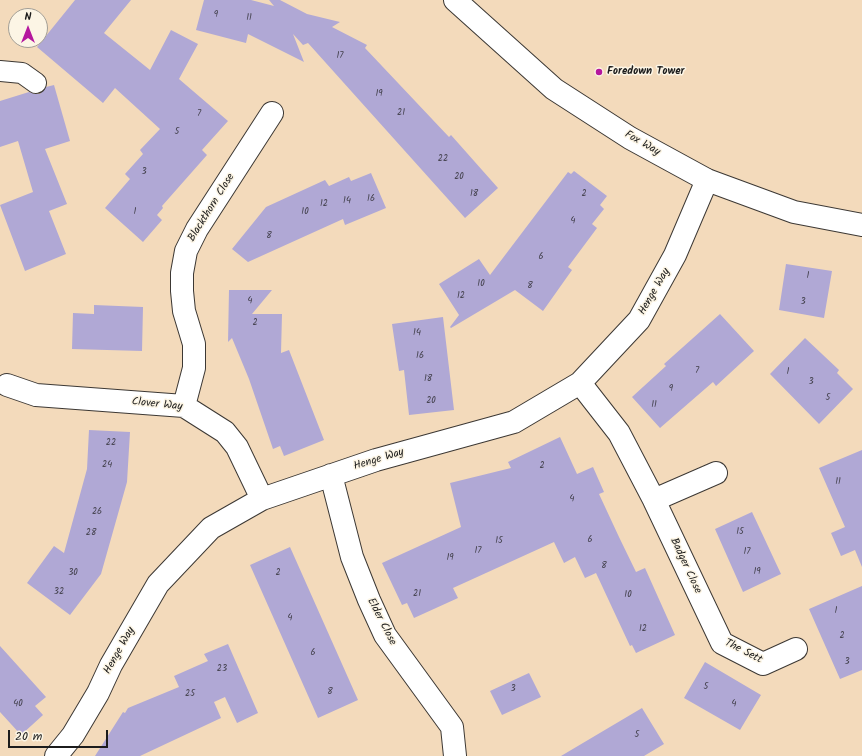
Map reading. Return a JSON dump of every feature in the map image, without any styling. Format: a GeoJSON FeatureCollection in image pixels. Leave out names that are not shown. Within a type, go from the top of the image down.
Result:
{"type":"FeatureCollection","features":[{"type":"Feature","properties":{"kind":"street","name":"Fox Way"},"geometry":{"type":"LineString","coordinates":[[455,0],[554,89],[630,138],[707,180],[794,212],[862,225]]}},
{"type":"Feature","properties":{"kind":"street","name":"Blackthorn Close"},"geometry":{"type":"LineString","coordinates":[[184,406],[194,368],[194,344],[184,311],[182,291],[182,273],[186,251],[197,229],[272,113]]}},
{"type":"Feature","properties":{"kind":"street","name":"Henge Way"},"geometry":{"type":"LineString","coordinates":[[56,756],[73,735],[98,693],[111,665],[158,584],[211,528],[262,499],[376,460],[514,422],[580,383],[639,320],[664,278],[707,180]]}},
{"type":"Feature","properties":{"kind":"street","name":"Badger Close"},"geometry":{"type":"LineString","coordinates":[[580,383],[619,433],[654,500],[716,633]]}},
{"type":"Feature","properties":{"kind":"street","name":"Clover Way"},"geometry":{"type":"LineString","coordinates":[[7,385],[36,395],[184,406],[225,432],[237,447],[262,499]]}},
{"type":"Feature","properties":{"kind":"street"},"geometry":{"type":"LineString","coordinates":[[654,500],[716,473]]}},
{"type":"Feature","properties":{"kind":"street","name":"Elder Close"},"geometry":{"type":"LineString","coordinates":[[331,475],[352,556],[369,600],[385,636],[429,693],[452,727],[455,756]]}},
{"type":"Feature","properties":{"kind":"street","name":"The Sett"},"geometry":{"type":"LineString","coordinates":[[716,633],[722,643],[763,664],[796,649]]}},
{"type":"Feature","properties":{"kind":"lane"},"geometry":{"type":"LineString","coordinates":[[0,71],[22,73],[36,83]]}},
{"type":"Feature","properties":{"kind":"building"},"geometry":{"type":"Polygon","coordinates":[[[75,0],[131,0],[104,33],[150,70],[171,30],[198,44],[179,79],[228,121],[202,150],[207,155],[162,206],[163,208],[157,215],[162,220],[143,242],[105,208],[130,179],[125,174],[143,154],[140,150],[160,129],[115,88],[103,103],[38,48],[48,48],[48,33],[75,0]]]}},
{"type":"Feature","properties":{"kind":"building"},"geometry":{"type":"Polygon","coordinates":[[[204,0],[251,0],[274,6],[269,0],[280,0],[307,14],[340,22],[332,27],[367,45],[365,48],[449,137],[451,135],[498,188],[465,218],[308,43],[303,45],[293,34],[304,62],[248,34],[246,43],[196,30],[204,0]]]}},
{"type":"Feature","properties":{"kind":"building"},"geometry":{"type":"Polygon","coordinates":[[[54,85],[70,141],[45,149],[67,204],[49,211],[66,254],[25,271],[0,205],[33,192],[18,141],[0,147],[0,101],[29,92],[40,94],[46,87],[54,85]]]}},
{"type":"Feature","properties":{"kind":"building"},"geometry":{"type":"Polygon","coordinates":[[[574,171],[607,196],[600,205],[604,209],[592,224],[597,228],[568,267],[572,270],[543,311],[515,290],[451,328],[450,327],[459,315],[439,284],[479,259],[490,275],[568,172],[571,174],[574,171]]]}},
{"type":"Feature","properties":{"kind":"building"},"geometry":{"type":"Polygon","coordinates":[[[371,173],[386,208],[345,225],[343,219],[248,262],[232,249],[266,207],[325,180],[329,186],[349,177],[351,181],[371,173]]]}},
{"type":"Feature","properties":{"kind":"building"},"geometry":{"type":"Polygon","coordinates":[[[786,264],[832,271],[824,318],[779,310],[786,264]]]}},
{"type":"Feature","properties":{"kind":"building"},"geometry":{"type":"Polygon","coordinates":[[[229,290],[272,290],[252,314],[282,314],[281,353],[289,350],[324,440],[284,456],[280,446],[273,449],[249,379],[232,338],[228,342],[229,290]]]}},
{"type":"Feature","properties":{"kind":"building"},"geometry":{"type":"Polygon","coordinates":[[[94,305],[143,307],[142,351],[72,349],[73,313],[94,314],[94,305]]]}},
{"type":"Feature","properties":{"kind":"building"},"geometry":{"type":"Polygon","coordinates":[[[720,314],[754,351],[716,386],[713,382],[660,428],[632,397],[666,366],[664,364],[720,314]]]}},
{"type":"Feature","properties":{"kind":"building"},"geometry":{"type":"Polygon","coordinates":[[[443,317],[454,410],[409,415],[404,370],[399,371],[392,324],[443,317]]]}},
{"type":"Feature","properties":{"kind":"building"},"geometry":{"type":"Polygon","coordinates":[[[805,338],[839,370],[837,373],[853,389],[819,424],[770,374],[805,338]]]}},
{"type":"Feature","properties":{"kind":"building"},"geometry":{"type":"Polygon","coordinates":[[[89,430],[130,432],[127,482],[101,574],[70,615],[27,583],[54,546],[64,553],[87,469],[89,430]]]}},
{"type":"Feature","properties":{"kind":"building"},"geometry":{"type":"Polygon","coordinates":[[[560,437],[577,474],[593,467],[604,492],[599,494],[636,572],[645,568],[675,635],[636,653],[632,645],[630,646],[596,573],[585,578],[575,557],[564,563],[554,542],[453,588],[458,598],[414,618],[407,603],[402,605],[382,563],[461,527],[450,483],[511,468],[508,462],[560,437]]]}},
{"type":"Feature","properties":{"kind":"building"},"geometry":{"type":"Polygon","coordinates":[[[862,450],[862,567],[855,550],[841,556],[831,533],[845,527],[819,468],[862,450]]]}},
{"type":"Feature","properties":{"kind":"building"},"geometry":{"type":"Polygon","coordinates":[[[752,512],[781,574],[743,592],[715,529],[752,512]]]}},
{"type":"Feature","properties":{"kind":"building"},"geometry":{"type":"Polygon","coordinates":[[[290,547],[358,700],[318,718],[250,565],[290,547]]]}},
{"type":"Feature","properties":{"kind":"building"},"geometry":{"type":"Polygon","coordinates":[[[862,586],[862,670],[840,679],[809,609],[862,586]]]}},
{"type":"Feature","properties":{"kind":"building"},"geometry":{"type":"Polygon","coordinates":[[[228,644],[258,713],[237,723],[225,697],[214,702],[221,718],[140,756],[95,756],[123,712],[125,713],[128,708],[179,687],[174,676],[208,661],[204,654],[228,644]]]}},
{"type":"Feature","properties":{"kind":"building"},"geometry":{"type":"Polygon","coordinates":[[[0,646],[46,697],[35,706],[43,715],[21,735],[0,712],[0,646]]]}},
{"type":"Feature","properties":{"kind":"building"},"geometry":{"type":"Polygon","coordinates":[[[705,662],[761,695],[740,730],[684,698],[705,662]]]}},
{"type":"Feature","properties":{"kind":"building"},"geometry":{"type":"Polygon","coordinates":[[[529,673],[541,697],[502,715],[490,691],[529,673]]]}},
{"type":"Feature","properties":{"kind":"building"},"geometry":{"type":"Polygon","coordinates":[[[642,708],[664,744],[644,756],[561,756],[642,708]]]}},
{"type":"Feature","properties":{"kind":"place","name":"Foredown Tower"},"geometry":{"type":"Point","coordinates":[599,72]}}]}
